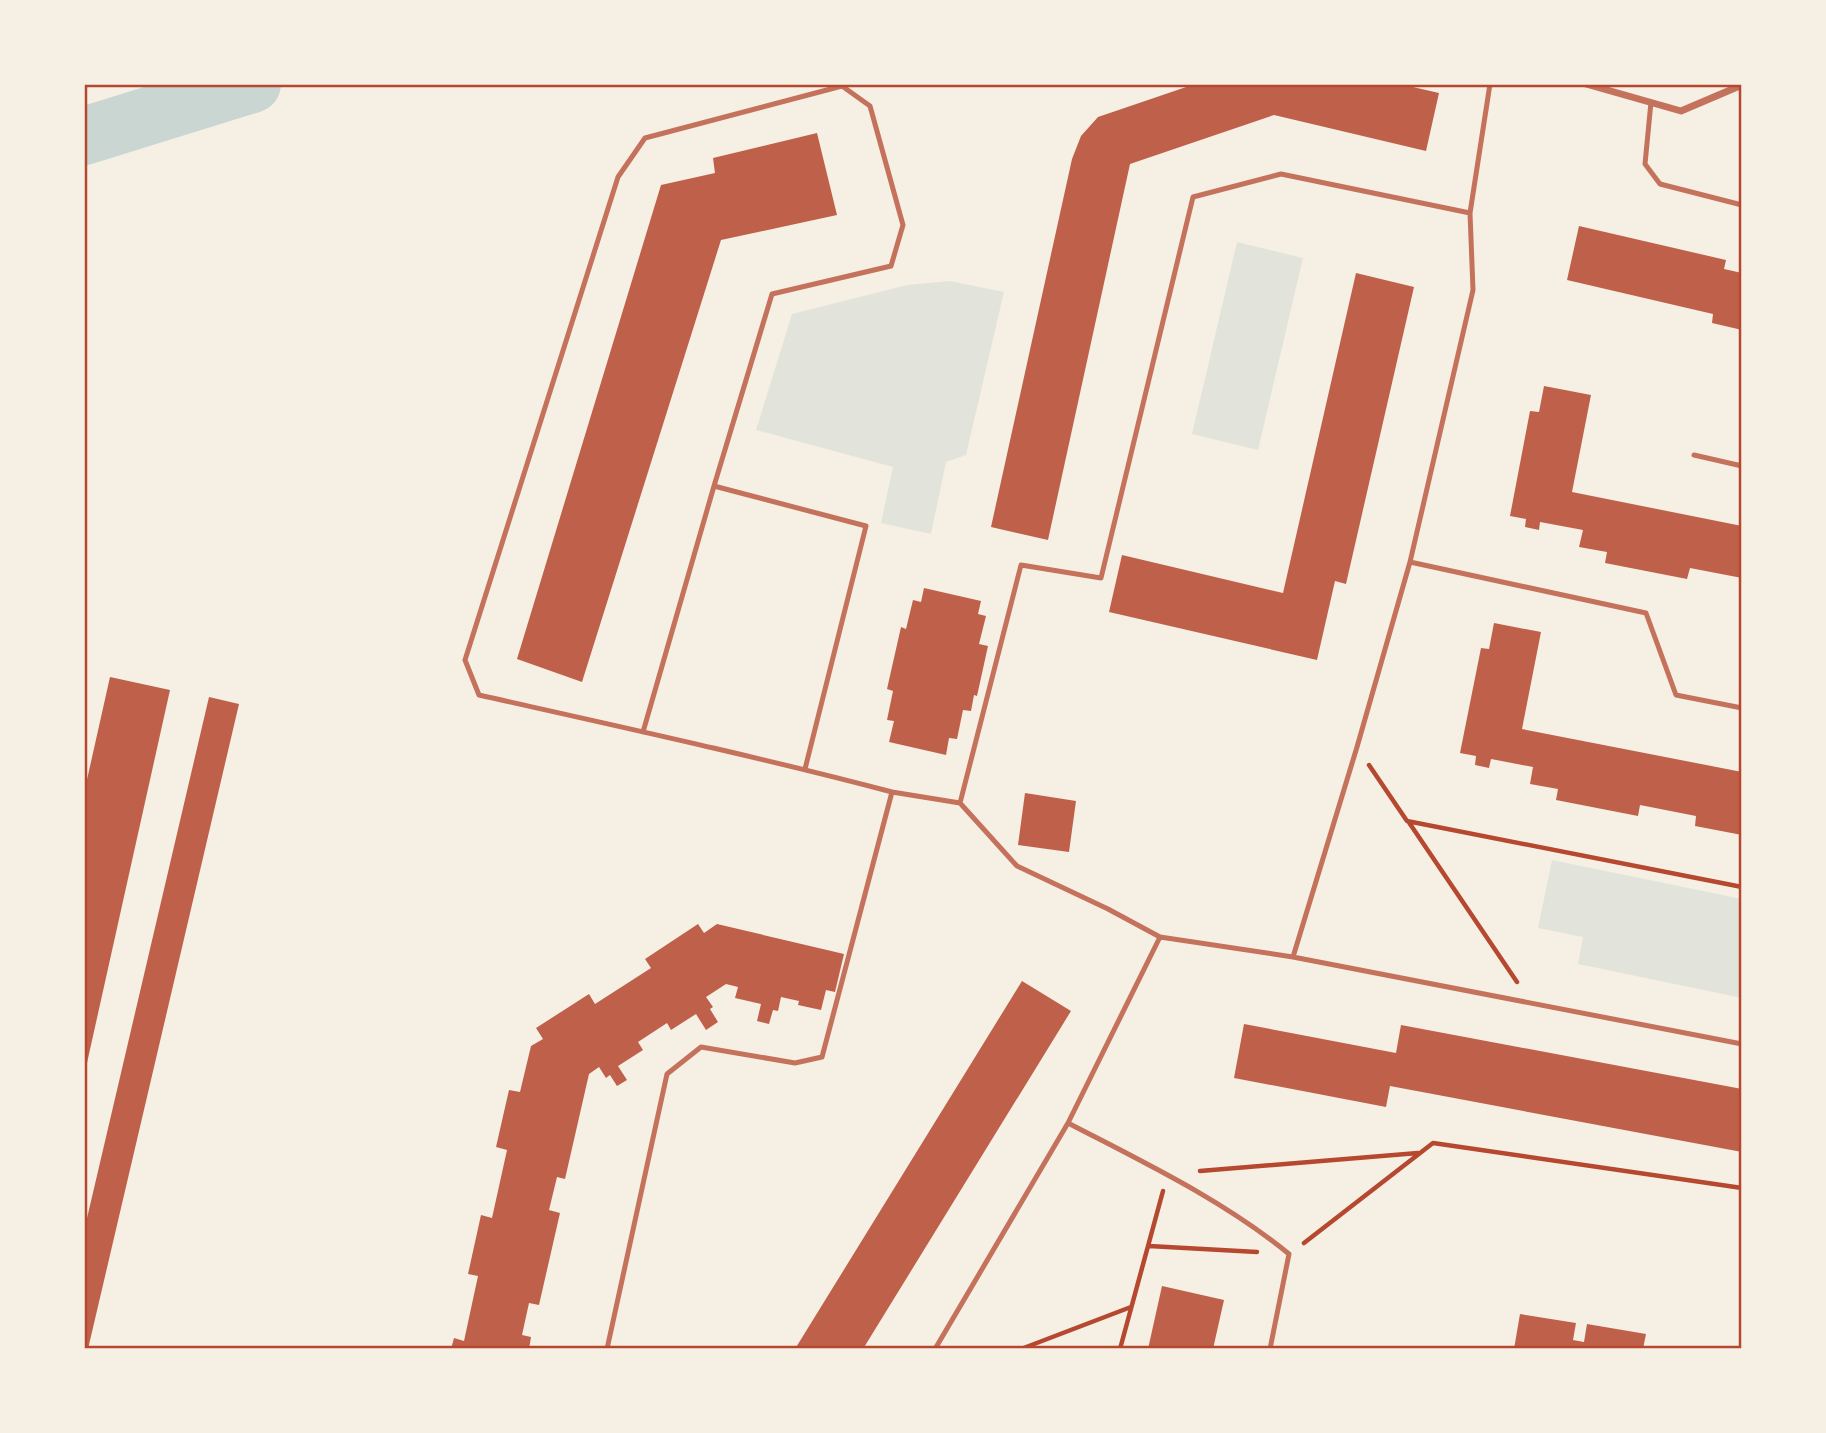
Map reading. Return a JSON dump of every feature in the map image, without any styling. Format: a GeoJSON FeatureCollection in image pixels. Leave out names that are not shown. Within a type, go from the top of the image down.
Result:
{"type":"FeatureCollection","features":[{"type":"Feature","properties":{"kind":"street"},"geometry":{"type":"LineString","coordinates":[[1586,84],[1681,111],[1742,85]]}},
{"type":"Feature","properties":{"kind":"lane"},"geometry":{"type":"LineString","coordinates":[[1293,957],[1410,562],[1473,290],[1470,213],[1490,84]]}},
{"type":"Feature","properties":{"kind":"lane"},"geometry":{"type":"LineString","coordinates":[[643,732],[772,293],[891,266],[903,226],[870,106],[842,86],[645,138],[618,177],[465,660],[478,695],[805,769],[892,792],[960,803],[1017,866],[1160,937],[1293,957],[1742,1044]]}},
{"type":"Feature","properties":{"kind":"lane"},"geometry":{"type":"LineString","coordinates":[[1651,103],[1645,164],[1660,184],[1742,205]]}},
{"type":"Feature","properties":{"kind":"lane"},"geometry":{"type":"LineString","coordinates":[[960,803],[1021,565],[1101,578],[1193,197],[1281,174],[1470,213]]}},
{"type":"Feature","properties":{"kind":"lane"},"geometry":{"type":"LineString","coordinates":[[1694,455],[1742,466]]}},
{"type":"Feature","properties":{"kind":"lane"},"geometry":{"type":"LineString","coordinates":[[714,485],[866,526],[805,769]]}},
{"type":"Feature","properties":{"kind":"lane"},"geometry":{"type":"LineString","coordinates":[[1410,562],[1646,613],[1676,695],[1742,708]]}},
{"type":"Feature","properties":{"kind":"lane"},"geometry":{"type":"LineString","coordinates":[[607,1349],[667,1074],[701,1047],[795,1063],[822,1057],[892,792]]}},
{"type":"Feature","properties":{"kind":"lane"},"geometry":{"type":"LineString","coordinates":[[935,1349],[1068,1123],[1160,937]]}},
{"type":"Feature","properties":{"kind":"lane"},"geometry":{"type":"LineString","coordinates":[[1068,1123],[1167,1174],[1263,1233],[1289,1254],[1270,1349]]}},
{"type":"Feature","properties":{"kind":"path"},"geometry":{"type":"LineString","coordinates":[[1357,747],[1531,1003]]}},
{"type":"Feature","properties":{"kind":"path"},"geometry":{"type":"LineString","coordinates":[[1407,821],[1742,887]]}},
{"type":"Feature","properties":{"kind":"path"},"geometry":{"type":"LineString","coordinates":[[1149,1246],[1289,1254],[1433,1143],[1742,1188]]}},
{"type":"Feature","properties":{"kind":"path"},"geometry":{"type":"LineString","coordinates":[[1120,1349],[1167,1174],[1421,1153]]}},
{"type":"Feature","properties":{"kind":"path"},"geometry":{"type":"LineString","coordinates":[[1021,1349],[1132,1307]]}},
{"type":"Feature","properties":{"kind":"shaded area"},"geometry":{"type":"Polygon","coordinates":[[[1237,242],[1303,258],[1258,450],[1192,434],[1237,242]]]}},
{"type":"Feature","properties":{"kind":"shaded area"},"geometry":{"type":"Polygon","coordinates":[[[950,281],[1004,292],[966,455],[946,462],[931,534],[881,523],[893,467],[756,430],[792,314],[907,285],[950,281]]]}},
{"type":"Feature","properties":{"kind":"shaded area"},"geometry":{"type":"Polygon","coordinates":[[[1552,860],[1742,899],[1742,998],[1578,964],[1583,937],[1538,928],[1552,860]]]}},
{"type":"Feature","properties":{"kind":"building"},"geometry":{"type":"Polygon","coordinates":[[[1195,84],[1400,84],[1439,93],[1426,151],[1274,115],[1130,164],[1048,540],[991,527],[1072,159],[1081,136],[1098,117],[1195,84]]]}},
{"type":"Feature","properties":{"kind":"building"},"geometry":{"type":"Polygon","coordinates":[[[817,133],[837,215],[721,240],[582,682],[517,659],[661,185],[715,173],[713,158],[817,133]]]}},
{"type":"Feature","properties":{"kind":"building"},"geometry":{"type":"Polygon","coordinates":[[[1579,226],[1726,260],[1724,269],[1742,273],[1742,330],[1712,323],[1713,314],[1567,280],[1579,226]]]}},
{"type":"Feature","properties":{"kind":"building"},"geometry":{"type":"Polygon","coordinates":[[[1356,273],[1414,287],[1346,584],[1335,581],[1317,660],[1109,612],[1122,555],[1283,593],[1356,273]]]}},
{"type":"Feature","properties":{"kind":"building"},"geometry":{"type":"Polygon","coordinates":[[[1544,386],[1591,395],[1572,492],[1742,526],[1742,578],[1690,568],[1687,579],[1605,563],[1607,552],[1579,547],[1583,530],[1540,522],[1539,530],[1525,527],[1526,519],[1510,516],[1530,411],[1539,412],[1544,386]]]}},
{"type":"Feature","properties":{"kind":"building"},"geometry":{"type":"Polygon","coordinates":[[[924,588],[981,601],[978,614],[986,616],[979,644],[988,646],[977,696],[974,695],[971,711],[963,710],[957,739],[949,738],[946,755],[889,742],[894,721],[887,720],[893,691],[887,689],[901,627],[906,629],[913,600],[921,602],[924,588]]]}},
{"type":"Feature","properties":{"kind":"building"},"geometry":{"type":"Polygon","coordinates":[[[1494,623],[1541,632],[1522,729],[1742,772],[1742,835],[1695,826],[1696,816],[1640,805],[1638,816],[1556,800],[1558,789],[1530,784],[1533,767],[1491,759],[1489,768],[1475,765],[1476,756],[1460,753],[1481,648],[1489,649],[1494,623]]]}},
{"type":"Feature","properties":{"kind":"building"},"geometry":{"type":"Polygon","coordinates":[[[110,677],[170,690],[85,1072],[84,793],[110,677]]]}},
{"type":"Feature","properties":{"kind":"building"},"geometry":{"type":"Polygon","coordinates":[[[209,697],[239,704],[88,1349],[84,1349],[84,1231],[209,697]]]}},
{"type":"Feature","properties":{"kind":"building"},"geometry":{"type":"Polygon","coordinates":[[[1025,793],[1076,801],[1069,852],[1018,845],[1025,793]]]}},
{"type":"Feature","properties":{"kind":"building"},"geometry":{"type":"Polygon","coordinates":[[[698,924],[704,933],[717,924],[844,954],[835,992],[826,990],[821,1010],[798,1005],[799,1001],[781,997],[778,1011],[773,1010],[769,1024],[757,1021],[761,1004],[735,998],[738,987],[726,984],[706,997],[718,1022],[706,1030],[696,1014],[671,1030],[667,1023],[638,1042],[643,1050],[618,1066],[627,1080],[617,1086],[610,1075],[606,1078],[599,1067],[589,1074],[565,1179],[557,1177],[549,1210],[560,1213],[539,1305],[529,1303],[522,1335],[531,1337],[529,1349],[451,1349],[454,1338],[464,1341],[478,1276],[468,1274],[481,1215],[492,1218],[507,1150],[496,1147],[509,1090],[520,1092],[531,1046],[543,1039],[536,1028],[589,994],[595,1004],[651,968],[645,959],[698,924]]]}},
{"type":"Feature","properties":{"kind":"building"},"geometry":{"type":"Polygon","coordinates":[[[1022,981],[1071,1011],[863,1349],[795,1349],[1022,981]]]}},
{"type":"Feature","properties":{"kind":"building"},"geometry":{"type":"Polygon","coordinates":[[[1244,1024],[1396,1053],[1401,1025],[1742,1089],[1742,1152],[1390,1086],[1386,1107],[1234,1078],[1244,1024]]]}},
{"type":"Feature","properties":{"kind":"building"},"geometry":{"type":"Polygon","coordinates":[[[1162,1286],[1224,1300],[1213,1349],[1148,1349],[1162,1286]]]}},
{"type":"Feature","properties":{"kind":"building"},"geometry":{"type":"Polygon","coordinates":[[[1520,1314],[1576,1323],[1573,1340],[1584,1342],[1587,1324],[1646,1334],[1643,1349],[1514,1349],[1520,1314]]]}},
{"type":"Feature","properties":{"kind":"waterway"},"geometry":{"type":"LineString","coordinates":[[84,136],[252,84]]}}]}
